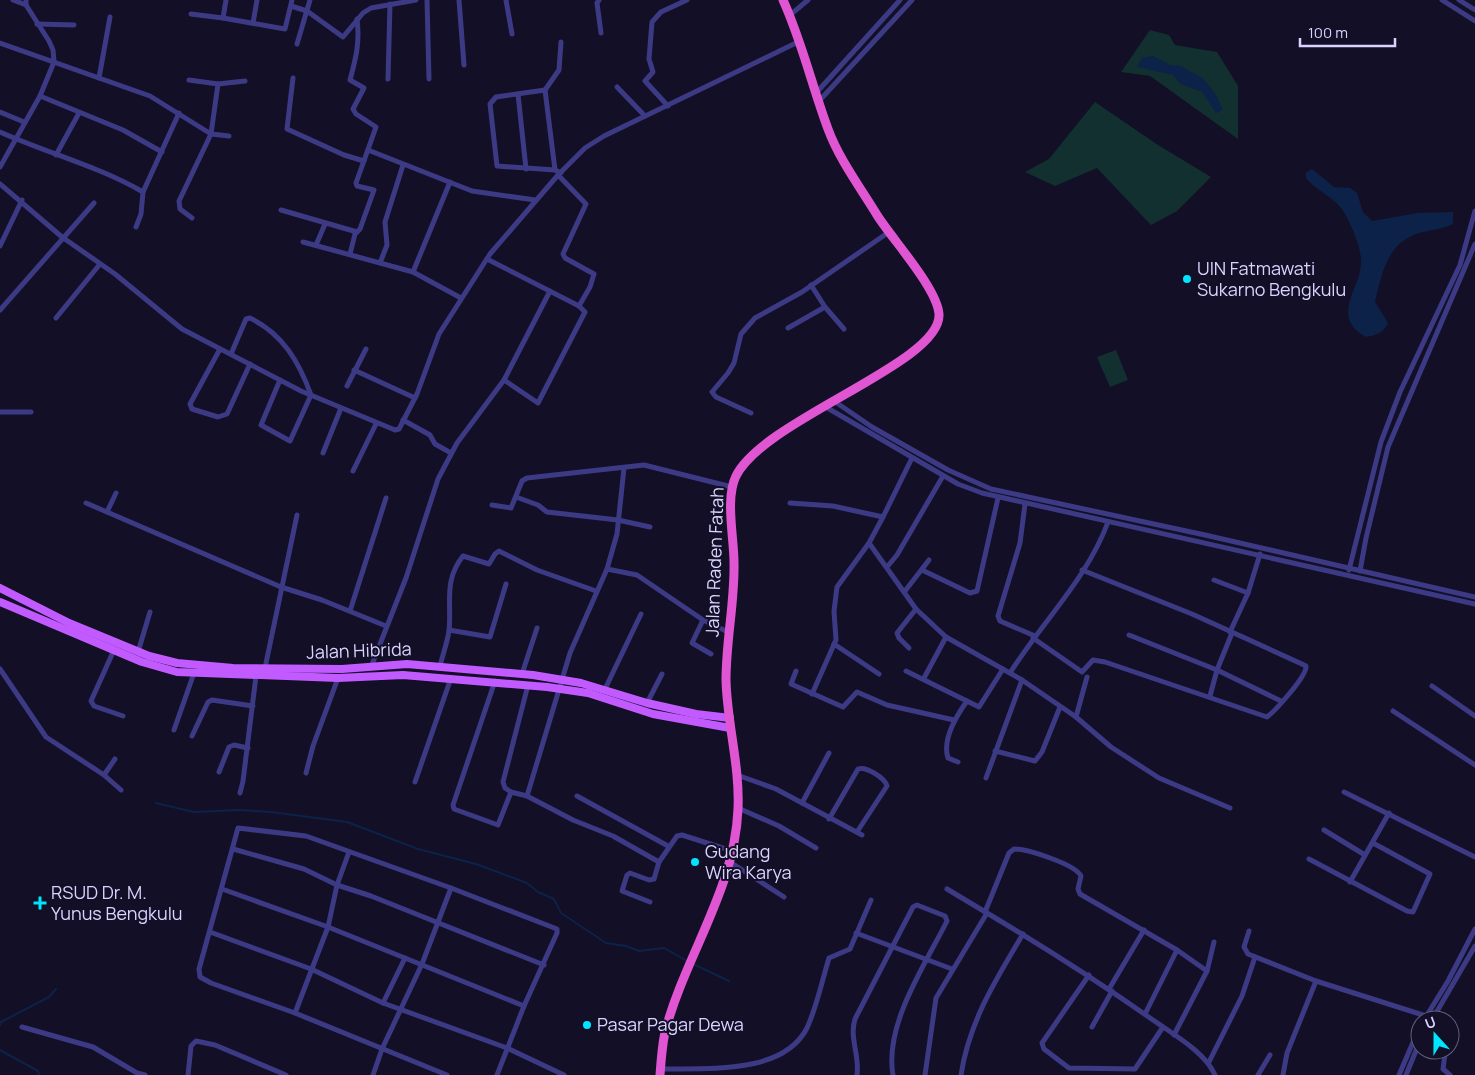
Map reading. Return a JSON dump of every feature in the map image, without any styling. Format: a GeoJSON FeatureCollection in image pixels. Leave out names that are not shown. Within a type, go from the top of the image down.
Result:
{"type":"FeatureCollection","features":[{"type":"Feature","properties":{"kind":"highway","name":"Jalan Raden Fatah"},"geometry":{"type":"LineString","coordinates":[[660,1072],[665,1032],[730,862],[738,808],[726,680],[734,566],[732,487],[736,474],[764,443],[899,362],[925,342],[938,324],[939,312],[932,295],[841,157],[829,131],[800,41],[783,0]]}},
{"type":"Feature","properties":{"kind":"main road","name":"Jalan Hibrida"},"geometry":{"type":"LineString","coordinates":[[0,588],[69,623],[138,652],[177,663],[204,667],[265,668],[277,672],[407,664],[522,674],[605,689],[647,703],[696,714],[730,718]]}},
{"type":"Feature","properties":{"kind":"main road"},"geometry":{"type":"LineString","coordinates":[[0,602],[142,662],[178,672],[256,676],[277,672],[338,678],[403,675],[495,681],[588,693],[653,714],[730,728]]}},
{"type":"Feature","properties":{"kind":"street"},"geometry":{"type":"LineString","coordinates":[[0,167],[40,96],[54,62],[53,50],[26,3],[13,0]]}},
{"type":"Feature","properties":{"kind":"street"},"geometry":{"type":"LineString","coordinates":[[223,18],[226,0]]}},
{"type":"Feature","properties":{"kind":"street"},"geometry":{"type":"LineString","coordinates":[[253,23],[257,0]]}},
{"type":"Feature","properties":{"kind":"street"},"geometry":{"type":"LineString","coordinates":[[297,44],[310,0]]}},
{"type":"Feature","properties":{"kind":"street"},"geometry":{"type":"LineString","coordinates":[[191,14],[286,29],[292,3],[343,37],[357,19],[371,8],[416,0]]}},
{"type":"Feature","properties":{"kind":"street"},"geometry":{"type":"LineString","coordinates":[[427,0],[429,79]]}},
{"type":"Feature","properties":{"kind":"street"},"geometry":{"type":"LineString","coordinates":[[459,0],[464,65]]}},
{"type":"Feature","properties":{"kind":"street"},"geometry":{"type":"LineString","coordinates":[[506,0],[512,34]]}},
{"type":"Feature","properties":{"kind":"street"},"geometry":{"type":"LineString","coordinates":[[599,0],[597,3],[602,33]]}},
{"type":"Feature","properties":{"kind":"street"},"geometry":{"type":"LineString","coordinates":[[668,106],[645,81],[652,72],[649,59],[652,22],[661,12],[687,0]]}},
{"type":"Feature","properties":{"kind":"street"},"geometry":{"type":"LineString","coordinates":[[790,14],[808,0]]}},
{"type":"Feature","properties":{"kind":"street"},"geometry":{"type":"LineString","coordinates":[[818,96],[842,64],[900,0]]}},
{"type":"Feature","properties":{"kind":"street"},"geometry":{"type":"LineString","coordinates":[[818,96],[847,70],[912,0]]}},
{"type":"Feature","properties":{"kind":"street"},"geometry":{"type":"LineString","coordinates":[[1442,0],[1475,21]]}},
{"type":"Feature","properties":{"kind":"street"},"geometry":{"type":"LineString","coordinates":[[1459,0],[1475,10]]}},
{"type":"Feature","properties":{"kind":"street"},"geometry":{"type":"LineString","coordinates":[[388,79],[390,4]]}},
{"type":"Feature","properties":{"kind":"street"},"geometry":{"type":"LineString","coordinates":[[99,78],[110,17]]}},
{"type":"Feature","properties":{"kind":"street"},"geometry":{"type":"LineString","coordinates":[[350,254],[374,190],[356,184],[376,127],[354,112],[353,108],[364,88],[350,80],[358,54],[360,36],[357,19]]}},
{"type":"Feature","properties":{"kind":"street"},"geometry":{"type":"LineString","coordinates":[[38,24],[74,25]]}},
{"type":"Feature","properties":{"kind":"street"},"geometry":{"type":"LineString","coordinates":[[0,184],[22,200],[62,237],[100,264],[182,329],[311,395],[376,424],[395,430],[399,429],[415,398],[439,334],[461,298],[487,259],[558,173],[594,142],[800,41]]}},
{"type":"Feature","properties":{"kind":"street"},"geometry":{"type":"LineString","coordinates":[[561,42],[559,70],[545,90],[558,173],[586,204],[563,254],[564,258],[594,274],[590,287],[579,306]]}},
{"type":"Feature","properties":{"kind":"street"},"geometry":{"type":"LineString","coordinates":[[0,43],[150,96],[179,112],[210,134],[229,136]]}},
{"type":"Feature","properties":{"kind":"street"},"geometry":{"type":"LineString","coordinates":[[842,64],[847,70]]}},
{"type":"Feature","properties":{"kind":"street"},"geometry":{"type":"LineString","coordinates":[[292,78],[287,129],[344,155],[364,161]]}},
{"type":"Feature","properties":{"kind":"street"},"geometry":{"type":"LineString","coordinates":[[189,80],[218,84],[245,81]]}},
{"type":"Feature","properties":{"kind":"street"},"geometry":{"type":"LineString","coordinates":[[192,218],[180,209],[179,201],[210,134],[218,84]]}},
{"type":"Feature","properties":{"kind":"street"},"geometry":{"type":"LineString","coordinates":[[617,87],[645,116]]}},
{"type":"Feature","properties":{"kind":"street"},"geometry":{"type":"LineString","coordinates":[[545,90],[494,98],[490,104],[497,166],[558,173]]}},
{"type":"Feature","properties":{"kind":"street"},"geometry":{"type":"LineString","coordinates":[[518,94],[526,169]]}},
{"type":"Feature","properties":{"kind":"street"},"geometry":{"type":"LineString","coordinates":[[40,96],[123,130],[162,152]]}},
{"type":"Feature","properties":{"kind":"street"},"geometry":{"type":"LineString","coordinates":[[0,112],[24,122]]}},
{"type":"Feature","properties":{"kind":"street"},"geometry":{"type":"LineString","coordinates":[[136,227],[142,214],[143,192],[179,112]]}},
{"type":"Feature","properties":{"kind":"street"},"geometry":{"type":"LineString","coordinates":[[56,155],[79,113]]}},
{"type":"Feature","properties":{"kind":"street"},"geometry":{"type":"LineString","coordinates":[[0,132],[56,155],[114,175],[143,192]]}},
{"type":"Feature","properties":{"kind":"street"},"geometry":{"type":"LineString","coordinates":[[368,150],[482,194],[535,200]]}},
{"type":"Feature","properties":{"kind":"street"},"geometry":{"type":"LineString","coordinates":[[380,264],[387,245],[385,222],[403,165]]}},
{"type":"Feature","properties":{"kind":"street"},"geometry":{"type":"LineString","coordinates":[[413,272],[450,182]]}},
{"type":"Feature","properties":{"kind":"street"},"geometry":{"type":"LineString","coordinates":[[0,246],[22,200]]}},
{"type":"Feature","properties":{"kind":"street"},"geometry":{"type":"LineString","coordinates":[[0,310],[30,278],[62,237],[94,203]]}},
{"type":"Feature","properties":{"kind":"street"},"geometry":{"type":"LineString","coordinates":[[282,210],[357,232]]}},
{"type":"Feature","properties":{"kind":"street"},"geometry":{"type":"LineString","coordinates":[[1349,572],[1381,442],[1400,392],[1460,265],[1475,211]]}},
{"type":"Feature","properties":{"kind":"street"},"geometry":{"type":"LineString","coordinates":[[316,245],[325,224]]}},
{"type":"Feature","properties":{"kind":"street"},"geometry":{"type":"LineString","coordinates":[[751,413],[713,395],[713,389],[731,368],[738,343],[746,327],[756,318],[811,285],[889,232]]}},
{"type":"Feature","properties":{"kind":"street"},"geometry":{"type":"LineString","coordinates":[[303,242],[413,272],[461,298]]}},
{"type":"Feature","properties":{"kind":"street"},"geometry":{"type":"LineString","coordinates":[[1360,571],[1367,532],[1388,447],[1398,419],[1475,244]]}},
{"type":"Feature","properties":{"kind":"street"},"geometry":{"type":"LineString","coordinates":[[487,259],[579,306],[585,312],[538,403],[504,380]]}},
{"type":"Feature","properties":{"kind":"street"},"geometry":{"type":"LineString","coordinates":[[56,318],[100,264]]}},
{"type":"Feature","properties":{"kind":"street"},"geometry":{"type":"LineString","coordinates":[[811,285],[825,307],[844,329]]}},
{"type":"Feature","properties":{"kind":"street"},"geometry":{"type":"LineString","coordinates":[[371,667],[406,578],[438,478],[451,454],[504,380],[550,292]]}},
{"type":"Feature","properties":{"kind":"street"},"geometry":{"type":"LineString","coordinates":[[788,328],[825,307]]}},
{"type":"Feature","properties":{"kind":"street"},"geometry":{"type":"LineString","coordinates":[[230,354],[246,319],[250,318],[259,322],[287,345],[301,367],[311,395],[290,441],[261,425],[280,380]]}},
{"type":"Feature","properties":{"kind":"street"},"geometry":{"type":"LineString","coordinates":[[220,349],[190,404],[192,409],[218,417],[227,414],[250,364]]}},
{"type":"Feature","properties":{"kind":"street"},"geometry":{"type":"LineString","coordinates":[[347,386],[366,349]]}},
{"type":"Feature","properties":{"kind":"street"},"geometry":{"type":"LineString","coordinates":[[354,370],[415,398]]}},
{"type":"Feature","properties":{"kind":"street"},"geometry":{"type":"LineString","coordinates":[[834,401],[872,427],[950,471],[991,490],[1091,514],[1108,522],[1260,556],[1349,572],[1360,571],[1475,604]]}},
{"type":"Feature","properties":{"kind":"street"},"geometry":{"type":"LineString","coordinates":[[824,406],[958,484],[998,498],[1205,535],[1349,572],[1410,586],[1475,597]]}},
{"type":"Feature","properties":{"kind":"street"},"geometry":{"type":"LineString","coordinates":[[322,453],[341,408]]}},
{"type":"Feature","properties":{"kind":"street"},"geometry":{"type":"LineString","coordinates":[[0,412],[31,412]]}},
{"type":"Feature","properties":{"kind":"street"},"geometry":{"type":"LineString","coordinates":[[403,420],[430,435],[435,444],[451,454]]}},
{"type":"Feature","properties":{"kind":"street"},"geometry":{"type":"LineString","coordinates":[[353,470],[376,424]]}},
{"type":"Feature","properties":{"kind":"street"},"geometry":{"type":"LineString","coordinates":[[812,694],[834,644],[835,596],[838,587],[869,543],[912,458]]}},
{"type":"Feature","properties":{"kind":"street"},"geometry":{"type":"LineString","coordinates":[[492,505],[510,508],[522,481],[527,478],[624,468],[653,466],[732,487]]}},
{"type":"Feature","properties":{"kind":"street"},"geometry":{"type":"LineString","coordinates":[[527,796],[570,653],[607,569],[618,520],[624,468]]}},
{"type":"Feature","properties":{"kind":"street"},"geometry":{"type":"LineString","coordinates":[[887,567],[897,555],[945,476],[950,471]]}},
{"type":"Feature","properties":{"kind":"street"},"geometry":{"type":"LineString","coordinates":[[107,512],[116,493]]}},
{"type":"Feature","properties":{"kind":"street"},"geometry":{"type":"LineString","coordinates":[[516,497],[538,505],[547,512],[618,520],[650,527]]}},
{"type":"Feature","properties":{"kind":"street"},"geometry":{"type":"LineString","coordinates":[[350,611],[386,498]]}},
{"type":"Feature","properties":{"kind":"street"},"geometry":{"type":"LineString","coordinates":[[922,570],[970,593],[977,591],[998,498]]}},
{"type":"Feature","properties":{"kind":"street"},"geometry":{"type":"LineString","coordinates":[[86,502],[281,587],[350,611],[386,626]]}},
{"type":"Feature","properties":{"kind":"street"},"geometry":{"type":"LineString","coordinates":[[790,504],[833,506],[883,517]]}},
{"type":"Feature","properties":{"kind":"street"},"geometry":{"type":"LineString","coordinates":[[1025,504],[1020,542],[998,616],[1000,621],[1034,637],[1082,672],[1093,660],[1106,662],[1210,696],[1266,717],[1301,679],[1306,670],[1306,666],[1082,570]]}},
{"type":"Feature","properties":{"kind":"street"},"geometry":{"type":"LineString","coordinates":[[265,668],[297,515]]}},
{"type":"Feature","properties":{"kind":"street"},"geometry":{"type":"LineString","coordinates":[[1010,672],[1034,637],[1062,603],[1098,545],[1108,522]]}},
{"type":"Feature","properties":{"kind":"street"},"geometry":{"type":"LineString","coordinates":[[1360,530],[1367,532]]}},
{"type":"Feature","properties":{"kind":"street"},"geometry":{"type":"LineString","coordinates":[[1205,535],[1205,543]]}},
{"type":"Feature","properties":{"kind":"street"},"geometry":{"type":"LineString","coordinates":[[869,543],[916,608],[946,637],[1010,672],[1076,717],[1111,746],[1160,778],[1230,808]]}},
{"type":"Feature","properties":{"kind":"street"},"geometry":{"type":"LineString","coordinates":[[1210,696],[1217,670],[1248,594],[1261,548]]}},
{"type":"Feature","properties":{"kind":"street"},"geometry":{"type":"LineString","coordinates":[[440,666],[449,630],[448,598],[450,584],[464,556],[488,564],[495,554],[499,552],[537,570],[596,591]]}},
{"type":"Feature","properties":{"kind":"street"},"geometry":{"type":"LineString","coordinates":[[905,591],[929,560]]}},
{"type":"Feature","properties":{"kind":"street"},"geometry":{"type":"LineString","coordinates":[[607,569],[637,575],[703,620],[728,632]]}},
{"type":"Feature","properties":{"kind":"street"},"geometry":{"type":"LineString","coordinates":[[1214,580],[1248,594]]}},
{"type":"Feature","properties":{"kind":"street"},"geometry":{"type":"LineString","coordinates":[[449,630],[490,637],[506,584]]}},
{"type":"Feature","properties":{"kind":"street"},"geometry":{"type":"LineString","coordinates":[[909,648],[899,638],[897,633],[916,608]]}},
{"type":"Feature","properties":{"kind":"street"},"geometry":{"type":"LineString","coordinates":[[138,652],[150,612]]}},
{"type":"Feature","properties":{"kind":"street"},"geometry":{"type":"LineString","coordinates":[[605,689],[640,614]]}},
{"type":"Feature","properties":{"kind":"street"},"geometry":{"type":"LineString","coordinates":[[703,620],[692,643],[711,654]]}},
{"type":"Feature","properties":{"kind":"street"},"geometry":{"type":"LineString","coordinates":[[522,674],[537,628]]}},
{"type":"Feature","properties":{"kind":"street"},"geometry":{"type":"LineString","coordinates":[[1129,635],[1217,670],[1280,701]]}},
{"type":"Feature","properties":{"kind":"street"},"geometry":{"type":"LineString","coordinates":[[924,678],[946,637]]}},
{"type":"Feature","properties":{"kind":"street"},"geometry":{"type":"LineString","coordinates":[[834,644],[880,674]]}},
{"type":"Feature","properties":{"kind":"street"},"geometry":{"type":"LineString","coordinates":[[114,650],[91,704],[123,716]]}},
{"type":"Feature","properties":{"kind":"street"},"geometry":{"type":"LineString","coordinates":[[0,669],[46,737],[104,775],[121,790]]}},
{"type":"Feature","properties":{"kind":"street"},"geometry":{"type":"LineString","coordinates":[[906,671],[924,678],[977,707],[982,706],[1003,669]]}},
{"type":"Feature","properties":{"kind":"street"},"geometry":{"type":"LineString","coordinates":[[796,671],[791,684],[844,708],[857,692],[887,705],[954,720]]}},
{"type":"Feature","properties":{"kind":"street"},"geometry":{"type":"LineString","coordinates":[[174,730],[194,673]]}},
{"type":"Feature","properties":{"kind":"street"},"geometry":{"type":"LineString","coordinates":[[647,703],[662,674]]}},
{"type":"Feature","properties":{"kind":"street"},"geometry":{"type":"LineString","coordinates":[[240,793],[248,748],[256,676]]}},
{"type":"Feature","properties":{"kind":"street"},"geometry":{"type":"LineString","coordinates":[[1076,717],[1087,677]]}},
{"type":"Feature","properties":{"kind":"street"},"geometry":{"type":"LineString","coordinates":[[306,774],[313,746],[338,678]]}},
{"type":"Feature","properties":{"kind":"street"},"geometry":{"type":"LineString","coordinates":[[414,782],[452,678]]}},
{"type":"Feature","properties":{"kind":"street"},"geometry":{"type":"LineString","coordinates":[[986,778],[994,751],[1022,680]]}},
{"type":"Feature","properties":{"kind":"street"},"geometry":{"type":"LineString","coordinates":[[495,681],[453,807],[498,825],[511,792]]}},
{"type":"Feature","properties":{"kind":"street"},"geometry":{"type":"LineString","coordinates":[[528,685],[503,782],[504,788],[527,796],[573,820],[613,836],[659,862]]}},
{"type":"Feature","properties":{"kind":"street"},"geometry":{"type":"LineString","coordinates":[[1432,686],[1475,716]]}},
{"type":"Feature","properties":{"kind":"street"},"geometry":{"type":"LineString","coordinates":[[192,736],[208,702],[212,700],[253,706]]}},
{"type":"Feature","properties":{"kind":"street"},"geometry":{"type":"LineString","coordinates":[[958,762],[949,759],[946,755],[954,720],[967,701]]}},
{"type":"Feature","properties":{"kind":"street"},"geometry":{"type":"LineString","coordinates":[[994,751],[1035,761],[1039,757],[1060,707]]}},
{"type":"Feature","properties":{"kind":"street"},"geometry":{"type":"LineString","coordinates":[[1393,711],[1475,765]]}},
{"type":"Feature","properties":{"kind":"street"},"geometry":{"type":"LineString","coordinates":[[219,772],[229,747],[234,745],[248,748]]}},
{"type":"Feature","properties":{"kind":"street"},"geometry":{"type":"LineString","coordinates":[[802,803],[829,753]]}},
{"type":"Feature","properties":{"kind":"street"},"geometry":{"type":"LineString","coordinates":[[104,775],[115,759]]}},
{"type":"Feature","properties":{"kind":"street"},"geometry":{"type":"LineString","coordinates":[[736,775],[776,789],[829,818],[859,834],[887,786],[885,781],[862,768],[858,770],[829,818]]}},
{"type":"Feature","properties":{"kind":"street"},"geometry":{"type":"LineString","coordinates":[[1344,792],[1390,813],[1475,857]]}},
{"type":"Feature","properties":{"kind":"street"},"geometry":{"type":"LineString","coordinates":[[577,796],[668,846]]}},
{"type":"Feature","properties":{"kind":"street"},"geometry":{"type":"LineString","coordinates":[[738,808],[779,826],[816,848]]}},
{"type":"Feature","properties":{"kind":"street"},"geometry":{"type":"LineString","coordinates":[[1350,882],[1365,855],[1374,844],[1390,813]]}},
{"type":"Feature","properties":{"kind":"street"},"geometry":{"type":"LineString","coordinates":[[447,1075],[295,1013],[200,977],[199,969],[233,849],[236,831],[241,827],[306,836],[451,888],[556,929],[557,933],[506,1048],[497,1075]]}},
{"type":"Feature","properties":{"kind":"street"},"geometry":{"type":"LineString","coordinates":[[1324,830],[1365,855]]}},
{"type":"Feature","properties":{"kind":"street"},"geometry":{"type":"LineString","coordinates":[[650,902],[623,892],[622,889],[629,873],[649,880],[654,879],[659,862],[668,846],[676,837],[682,835],[732,851]]}},
{"type":"Feature","properties":{"kind":"street"},"geometry":{"type":"LineString","coordinates":[[1310,859],[1350,882],[1407,911],[1413,912],[1430,874],[1374,844]]}},
{"type":"Feature","properties":{"kind":"street"},"geometry":{"type":"LineString","coordinates":[[925,1075],[935,1003],[952,969],[986,912],[1009,853],[1017,848],[1051,858],[1078,872],[1082,876],[1078,889],[1080,894],[1178,950],[1207,971]]}},
{"type":"Feature","properties":{"kind":"street"},"geometry":{"type":"LineString","coordinates":[[233,849],[304,869],[337,886],[371,896],[544,965]]}},
{"type":"Feature","properties":{"kind":"street"},"geometry":{"type":"LineString","coordinates":[[295,1013],[328,927],[337,886],[349,852]]}},
{"type":"Feature","properties":{"kind":"street"},"geometry":{"type":"LineString","coordinates":[[730,862],[784,897]]}},
{"type":"Feature","properties":{"kind":"street"},"geometry":{"type":"LineString","coordinates":[[373,1075],[382,1048],[422,964],[451,888]]}},
{"type":"Feature","properties":{"kind":"street"},"geometry":{"type":"LineString","coordinates":[[222,889],[328,927],[524,1006]]}},
{"type":"Feature","properties":{"kind":"street"},"geometry":{"type":"LineString","coordinates":[[947,889],[1089,975],[1209,1062],[1215,1075]]}},
{"type":"Feature","properties":{"kind":"street"},"geometry":{"type":"LineString","coordinates":[[660,1072],[759,1066],[782,1057],[799,1040],[807,1028],[829,958],[833,954],[848,951],[871,900]]}},
{"type":"Feature","properties":{"kind":"street"},"geometry":{"type":"LineString","coordinates":[[857,1075],[853,1026],[913,907],[920,905],[945,916],[948,920],[904,1006],[891,1059],[893,1075]]}},
{"type":"Feature","properties":{"kind":"street"},"geometry":{"type":"LineString","coordinates":[[1092,1027],[1110,990],[1144,930]]}},
{"type":"Feature","properties":{"kind":"street"},"geometry":{"type":"LineString","coordinates":[[1430,1010],[1475,930]]}},
{"type":"Feature","properties":{"kind":"street"},"geometry":{"type":"LineString","coordinates":[[1249,931],[1244,950],[1248,954],[1316,981],[1410,1013]]}},
{"type":"Feature","properties":{"kind":"street"},"geometry":{"type":"LineString","coordinates":[[210,932],[311,969],[383,1003],[506,1048],[564,1075]]}},
{"type":"Feature","properties":{"kind":"street"},"geometry":{"type":"LineString","coordinates":[[856,933],[952,969]]}},
{"type":"Feature","properties":{"kind":"street"},"geometry":{"type":"LineString","coordinates":[[961,1075],[970,1036],[984,1000],[1023,934]]}},
{"type":"Feature","properties":{"kind":"street"},"geometry":{"type":"LineString","coordinates":[[1174,1036],[1207,971],[1214,942]]}},
{"type":"Feature","properties":{"kind":"street"},"geometry":{"type":"LineString","coordinates":[[1438,1010],[1475,946]]}},
{"type":"Feature","properties":{"kind":"street"},"geometry":{"type":"LineString","coordinates":[[1145,1014],[1178,950]]}},
{"type":"Feature","properties":{"kind":"street"},"geometry":{"type":"LineString","coordinates":[[1209,1062],[1242,996],[1255,957]]}},
{"type":"Feature","properties":{"kind":"street"},"geometry":{"type":"LineString","coordinates":[[383,1003],[405,958]]}},
{"type":"Feature","properties":{"kind":"street"},"geometry":{"type":"LineString","coordinates":[[1089,975],[1042,1043],[1044,1049],[1063,1066],[1074,1068],[1112,1067],[1136,1069],[1163,1027]]}},
{"type":"Feature","properties":{"kind":"street"},"geometry":{"type":"LineString","coordinates":[[1283,1075],[1287,1053],[1316,981]]}},
{"type":"Feature","properties":{"kind":"street"},"geometry":{"type":"LineString","coordinates":[[22,1028],[93,1046],[137,1073],[145,1075]]}},
{"type":"Feature","properties":{"kind":"street"},"geometry":{"type":"LineString","coordinates":[[188,1075],[191,1046],[196,1040],[215,1045],[276,1073],[286,1075]]}},
{"type":"Feature","properties":{"kind":"street"},"geometry":{"type":"LineString","coordinates":[[1399,1075],[1410,1049]]}},
{"type":"Feature","properties":{"kind":"street"},"geometry":{"type":"LineString","coordinates":[[1258,1075],[1270,1055]]}},
{"type":"Feature","properties":{"kind":"street"},"geometry":{"type":"LineString","coordinates":[[1406,1075],[1412,1060]]}},
{"type":"Feature","properties":{"kind":"street"},"geometry":{"type":"LineString","coordinates":[[1444,1060],[1443,1070],[1450,1075]]}},
{"type":"Feature","properties":{"kind":"street"},"geometry":{"type":"LineString","coordinates":[[547,1075],[550,1069]]}},
{"type":"Feature","properties":{"kind":"green space"},"geometry":{"type":"Polygon","coordinates":[[[1150,30],[1169,35],[1175,45],[1217,52],[1238,86],[1238,139],[1150,76],[1121,72],[1150,30]]]}},
{"type":"Feature","properties":{"kind":"green space"},"geometry":{"type":"Polygon","coordinates":[[[1095,102],[1158,145],[1211,177],[1177,211],[1151,225],[1097,168],[1055,186],[1025,172],[1049,159],[1095,102]]]}},
{"type":"Feature","properties":{"kind":"green space"},"geometry":{"type":"Polygon","coordinates":[[[1116,350],[1128,380],[1110,387],[1097,357],[1116,350]]]}},
{"type":"Feature","properties":{"kind":"water"},"geometry":{"type":"Polygon","coordinates":[[[1153,56],[1170,65],[1181,66],[1204,79],[1216,95],[1223,110],[1216,113],[1202,92],[1179,83],[1173,75],[1137,67],[1142,58],[1153,56]]]}},
{"type":"Feature","properties":{"kind":"water"},"geometry":{"type":"Polygon","coordinates":[[[1312,169],[1334,187],[1350,188],[1357,193],[1363,212],[1372,221],[1418,213],[1453,212],[1453,224],[1419,233],[1408,238],[1393,252],[1380,280],[1375,302],[1388,323],[1382,331],[1376,334],[1366,337],[1355,328],[1349,319],[1350,300],[1360,269],[1360,252],[1351,225],[1341,208],[1306,178],[1306,172],[1312,169]]]}},
{"type":"Feature","properties":{"kind":"waterway"},"geometry":{"type":"LineString","coordinates":[[156,803],[194,812],[239,810],[271,812],[347,822],[418,849],[476,864],[527,883],[538,892],[554,899],[561,913],[606,943],[626,946],[639,951],[664,948],[687,961]]}},
{"type":"Feature","properties":{"kind":"waterway"},"geometry":{"type":"LineString","coordinates":[[693,964],[729,981]]}},
{"type":"Feature","properties":{"kind":"waterway"},"geometry":{"type":"LineString","coordinates":[[0,1025],[1,1022],[49,997],[56,989]]}},
{"type":"Feature","properties":{"kind":"waterway"},"geometry":{"type":"LineString","coordinates":[[0,1050],[38,1071],[39,1075]]}},
{"type":"Feature","properties":{"kind":"place","name":"UIN Fatmawati Sukarno Bengkulu"},"geometry":{"type":"Point","coordinates":[1187,279]}},
{"type":"Feature","properties":{"kind":"place","name":"Gudang Wira Karya"},"geometry":{"type":"Point","coordinates":[695,862]}},
{"type":"Feature","properties":{"kind":"place","name":"RSUD Dr. M. Yunus Bengkulu"},"geometry":{"type":"Point","coordinates":[40,903]}},
{"type":"Feature","properties":{"kind":"place","name":"Pasar Pagar Dewa"},"geometry":{"type":"Point","coordinates":[587,1025]}}]}
